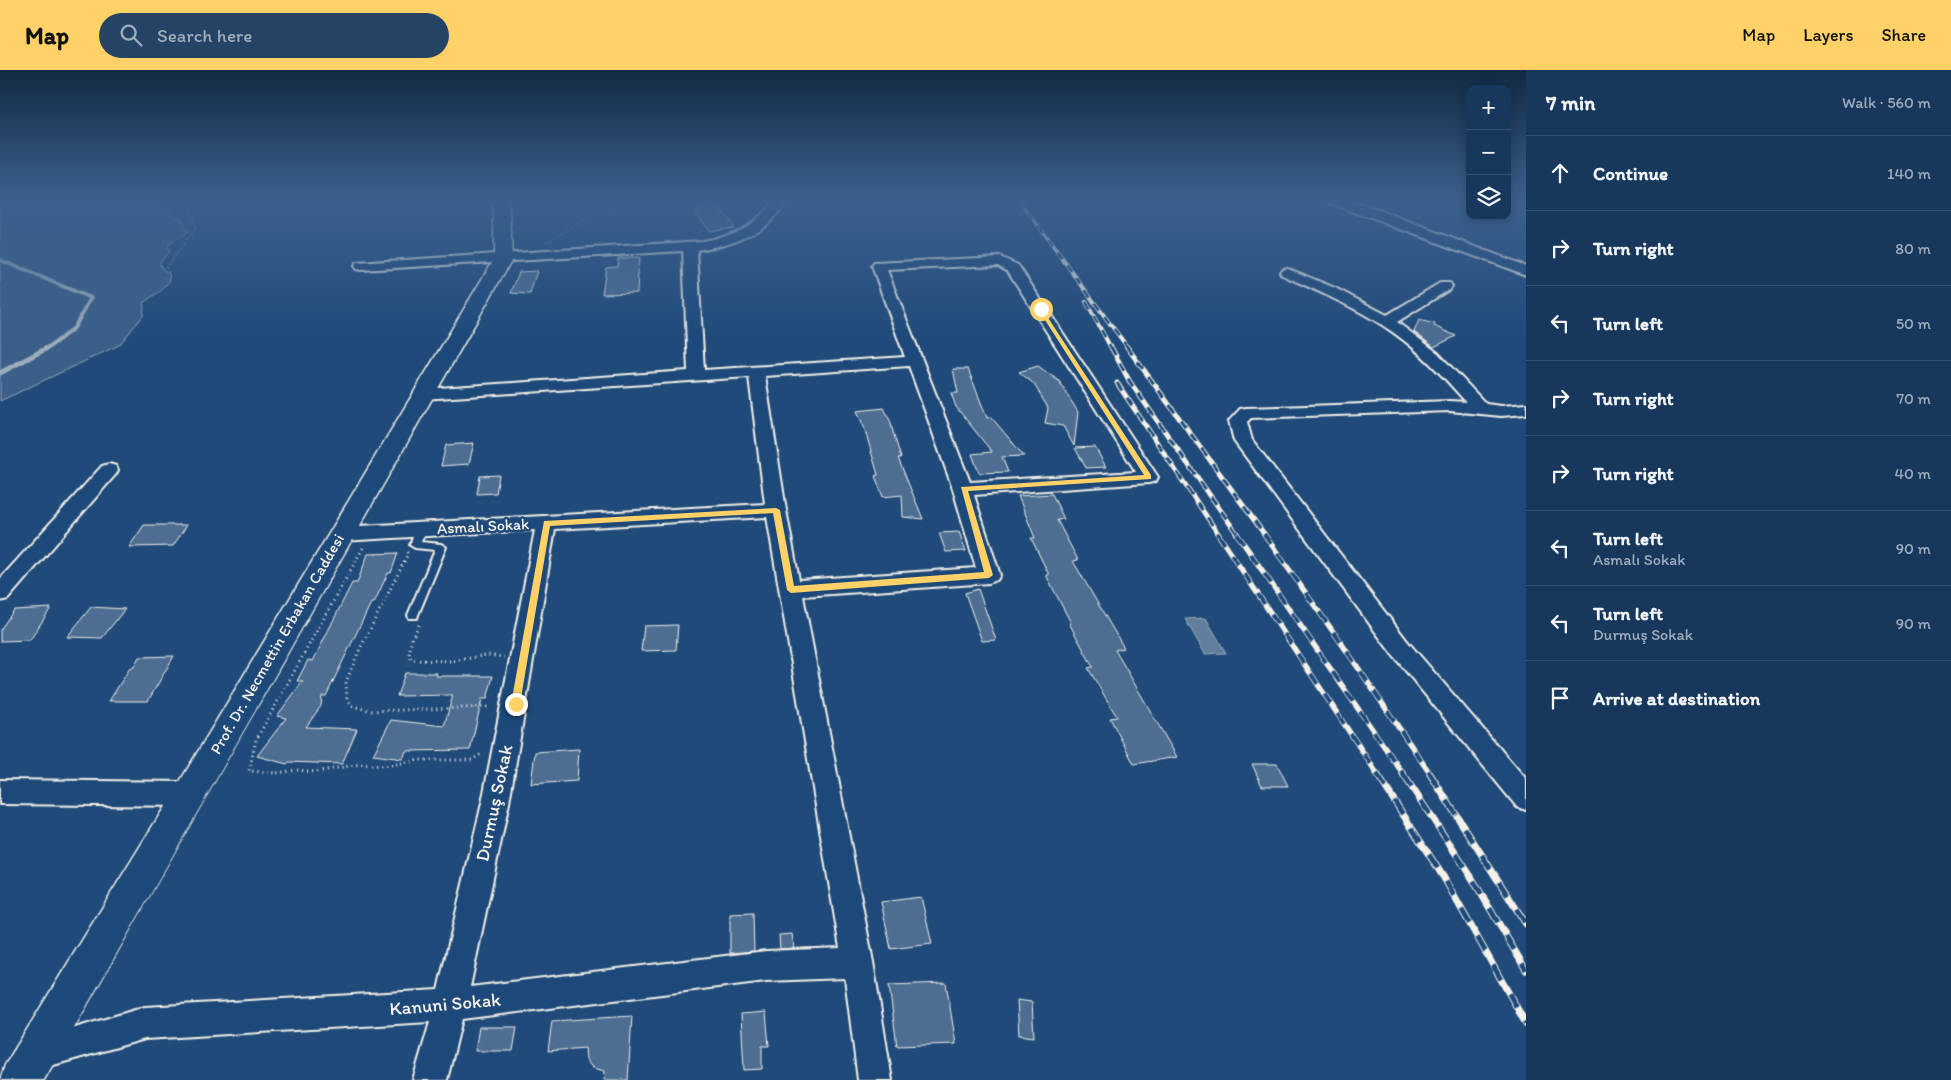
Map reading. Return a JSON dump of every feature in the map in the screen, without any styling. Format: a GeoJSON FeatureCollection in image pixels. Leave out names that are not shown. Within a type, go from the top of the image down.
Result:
{"type":"FeatureCollection","features":[{"type":"Feature","properties":{"kind":"street"},"geometry":{"type":"LineString","coordinates":[[510,247],[512,258]]}},
{"type":"Feature","properties":{"kind":"street"},"geometry":{"type":"LineString","coordinates":[[361,266],[673,247]]}},
{"type":"Feature","properties":{"kind":"street"},"geometry":{"type":"LineString","coordinates":[[690,247],[696,376]]}},
{"type":"Feature","properties":{"kind":"street"},"geometry":{"type":"LineString","coordinates":[[1463,247],[1526,271]]}},
{"type":"Feature","properties":{"kind":"street","name":"Prof. Dr. Necmettin Erbakan Caddesi"},"geometry":{"type":"LineString","coordinates":[[27,1067],[190,794],[423,394],[512,258]]}},
{"type":"Feature","properties":{"kind":"street"},"geometry":{"type":"LineString","coordinates":[[791,590],[989,575],[963,489],[879,266],[978,261],[1000,261],[1006,263],[1020,276],[1149,477],[963,489]]}},
{"type":"Feature","properties":{"kind":"street"},"geometry":{"type":"LineString","coordinates":[[1287,272],[1340,296],[1400,330],[1448,371],[1479,407]]}},
{"type":"Feature","properties":{"kind":"street"},"geometry":{"type":"LineString","coordinates":[[1386,322],[1445,286]]}},
{"type":"Feature","properties":{"kind":"street"},"geometry":{"type":"LineString","coordinates":[[423,394],[915,361]]}},
{"type":"Feature","properties":{"kind":"street"},"geometry":{"type":"LineString","coordinates":[[756,372],[776,510],[858,962],[875,1080]]}},
{"type":"Feature","properties":{"kind":"street"},"geometry":{"type":"LineString","coordinates":[[1526,409],[1501,411],[1479,407],[1450,406],[1246,413],[1238,421],[1243,441],[1400,648],[1526,798]]}},
{"type":"Feature","properties":{"kind":"street"},"geometry":{"type":"LineString","coordinates":[[0,593],[108,470]]}},
{"type":"Feature","properties":{"kind":"street","name":"Asmalı Sokak"},"geometry":{"type":"LineString","coordinates":[[341,534],[776,510]]}},
{"type":"Feature","properties":{"kind":"street","name":"Durmuş Sokak"},"geometry":{"type":"LineString","coordinates":[[430,1080],[451,1005],[516,704],[546,523]]}},
{"type":"Feature","properties":{"kind":"street"},"geometry":{"type":"LineString","coordinates":[[0,792],[190,794]]}},
{"type":"Feature","properties":{"kind":"street","name":"Kanuni Sokak"},"geometry":{"type":"LineString","coordinates":[[27,1067],[145,1023],[451,1005],[766,966],[858,962]]}},
{"type":"Feature","properties":{"kind":"lane"},"geometry":{"type":"LineString","coordinates":[[413,615],[441,547],[414,545],[421,529]]}},
{"type":"Feature","properties":{"kind":"path"},"geometry":{"type":"LineString","coordinates":[[166,266],[181,247]]}},
{"type":"Feature","properties":{"kind":"path"},"geometry":{"type":"LineString","coordinates":[[512,258],[532,247]]}},
{"type":"Feature","properties":{"kind":"path"},"geometry":{"type":"LineString","coordinates":[[368,545],[363,548],[256,740],[249,771],[277,773],[297,770],[316,772],[360,764],[385,766],[419,760],[472,760],[480,756],[484,750]]}},
{"type":"Feature","properties":{"kind":"path"},"geometry":{"type":"LineString","coordinates":[[404,546],[408,554],[358,653],[346,682],[347,698],[352,706],[371,711],[490,707]]}},
{"type":"Feature","properties":{"kind":"path"},"geometry":{"type":"LineString","coordinates":[[413,615],[421,622],[412,638],[409,655],[412,660],[453,661],[499,654],[506,658]]}},
{"type":"Feature","properties":{"kind":"path"},"geometry":{"type":"LineString","coordinates":[[489,717],[490,707],[494,700]]}},
{"type":"Feature","properties":{"kind":"shaded area"},"geometry":{"type":"Polygon","coordinates":[[[0,247],[167,247],[169,251],[159,263],[163,270],[169,273],[170,280],[162,290],[143,303],[143,316],[119,345],[0,401],[0,247]]]}},
{"type":"Feature","properties":{"kind":"shaded area"},"geometry":{"type":"Polygon","coordinates":[[[1206,618],[1226,653],[1205,654],[1185,619],[1206,618]]]}},
{"type":"Feature","properties":{"kind":"building"},"geometry":{"type":"Polygon","coordinates":[[[618,258],[639,258],[637,293],[602,294],[606,267],[617,266],[618,258]]]}},
{"type":"Feature","properties":{"kind":"building"},"geometry":{"type":"Polygon","coordinates":[[[537,271],[530,294],[511,293],[519,272],[537,271]]]}},
{"type":"Feature","properties":{"kind":"building"},"geometry":{"type":"Polygon","coordinates":[[[1419,320],[1435,324],[1434,326],[1456,336],[1434,347],[1414,332],[1419,320]]]}},
{"type":"Feature","properties":{"kind":"building"},"geometry":{"type":"Polygon","coordinates":[[[1038,366],[1059,381],[1078,412],[1074,446],[1063,426],[1045,423],[1048,408],[1034,384],[1019,372],[1038,366]]]}},
{"type":"Feature","properties":{"kind":"building"},"geometry":{"type":"Polygon","coordinates":[[[953,369],[968,369],[987,418],[991,417],[1024,456],[1002,457],[1008,472],[979,473],[972,454],[992,452],[956,407],[951,393],[958,393],[953,369]]]}},
{"type":"Feature","properties":{"kind":"building"},"geometry":{"type":"Polygon","coordinates":[[[884,408],[892,425],[901,458],[898,458],[923,519],[903,517],[902,495],[883,497],[875,476],[878,475],[864,427],[857,411],[884,408]]]}},
{"type":"Feature","properties":{"kind":"building"},"geometry":{"type":"Polygon","coordinates":[[[474,443],[469,464],[441,466],[446,445],[474,443]]]}},
{"type":"Feature","properties":{"kind":"building"},"geometry":{"type":"Polygon","coordinates":[[[1095,447],[1106,467],[1086,468],[1075,448],[1095,447]]]}},
{"type":"Feature","properties":{"kind":"building"},"geometry":{"type":"Polygon","coordinates":[[[499,475],[496,493],[477,494],[480,476],[499,475]]]}},
{"type":"Feature","properties":{"kind":"building"},"geometry":{"type":"Polygon","coordinates":[[[1052,494],[1064,519],[1057,520],[1078,560],[1073,561],[1124,648],[1115,650],[1177,757],[1134,764],[1110,718],[1117,717],[1088,668],[1093,667],[1046,575],[1049,575],[1031,538],[1035,538],[1018,496],[1052,494]]]}},
{"type":"Feature","properties":{"kind":"building"},"geometry":{"type":"Polygon","coordinates":[[[144,525],[187,525],[173,546],[129,547],[144,525]]]}},
{"type":"Feature","properties":{"kind":"building"},"geometry":{"type":"Polygon","coordinates":[[[959,532],[966,551],[946,552],[939,533],[959,532]]]}},
{"type":"Feature","properties":{"kind":"building"},"geometry":{"type":"Polygon","coordinates":[[[398,553],[391,573],[388,573],[374,603],[371,603],[326,696],[322,696],[321,706],[306,727],[357,729],[342,764],[289,762],[287,764],[257,756],[286,718],[277,716],[303,681],[297,681],[308,660],[313,661],[352,583],[357,583],[368,554],[398,553]]]}},
{"type":"Feature","properties":{"kind":"building"},"geometry":{"type":"Polygon","coordinates":[[[978,589],[996,640],[982,641],[965,593],[978,589]]]}},
{"type":"Feature","properties":{"kind":"building"},"geometry":{"type":"Polygon","coordinates":[[[91,607],[125,609],[102,638],[67,637],[91,607]]]}},
{"type":"Feature","properties":{"kind":"building"},"geometry":{"type":"Polygon","coordinates":[[[51,608],[30,640],[0,641],[0,630],[14,610],[51,608]]]}},
{"type":"Feature","properties":{"kind":"building"},"geometry":{"type":"Polygon","coordinates":[[[678,625],[676,650],[641,651],[644,626],[678,625]]]}},
{"type":"Feature","properties":{"kind":"building"},"geometry":{"type":"Polygon","coordinates":[[[174,656],[148,701],[109,701],[139,657],[174,656]]]}},
{"type":"Feature","properties":{"kind":"building"},"geometry":{"type":"Polygon","coordinates":[[[405,673],[437,673],[436,676],[493,676],[487,699],[482,699],[470,750],[406,751],[403,759],[373,755],[391,720],[444,726],[453,695],[397,696],[405,673]]]}},
{"type":"Feature","properties":{"kind":"building"},"geometry":{"type":"Polygon","coordinates":[[[579,749],[577,781],[531,784],[535,752],[579,749]]]}},
{"type":"Feature","properties":{"kind":"building"},"geometry":{"type":"Polygon","coordinates":[[[1252,764],[1277,764],[1288,786],[1262,786],[1252,764]]]}},
{"type":"Feature","properties":{"kind":"building"},"geometry":{"type":"Polygon","coordinates":[[[921,897],[932,944],[891,949],[881,902],[921,897]]]}},
{"type":"Feature","properties":{"kind":"building"},"geometry":{"type":"Polygon","coordinates":[[[753,913],[754,951],[730,953],[730,914],[753,913]]]}},
{"type":"Feature","properties":{"kind":"building"},"geometry":{"type":"Polygon","coordinates":[[[792,934],[794,948],[780,949],[779,935],[792,934]]]}},
{"type":"Feature","properties":{"kind":"building"},"geometry":{"type":"Polygon","coordinates":[[[946,983],[956,1044],[897,1046],[889,985],[946,983]]]}},
{"type":"Feature","properties":{"kind":"building"},"geometry":{"type":"Polygon","coordinates":[[[1017,1000],[1032,1002],[1034,1037],[1019,1035],[1017,1000]]]}},
{"type":"Feature","properties":{"kind":"building"},"geometry":{"type":"Polygon","coordinates":[[[766,1012],[769,1046],[762,1046],[762,1069],[744,1070],[741,1014],[766,1012]]]}},
{"type":"Feature","properties":{"kind":"building"},"geometry":{"type":"Polygon","coordinates":[[[632,1016],[628,1080],[604,1080],[605,1071],[593,1068],[589,1064],[586,1060],[585,1048],[548,1051],[552,1021],[632,1016]]]}},
{"type":"Feature","properties":{"kind":"building"},"geometry":{"type":"Polygon","coordinates":[[[479,1027],[517,1027],[513,1051],[475,1051],[479,1027]]]}},
{"type":"Feature","properties":{"kind":"waterway"},"geometry":{"type":"LineString","coordinates":[[0,260],[91,298],[74,328],[48,348]]}},
{"type":"Feature","properties":{"kind":"waterway"},"geometry":{"type":"LineString","coordinates":[[0,373],[49,347]]}},
{"type":"Feature","properties":{"kind":"railway"},"geometry":{"type":"LineString","coordinates":[[1054,247],[1128,348]]}},
{"type":"Feature","properties":{"kind":"railway"},"geometry":{"type":"LineString","coordinates":[[1086,302],[1111,348]]}},
{"type":"Feature","properties":{"kind":"railway"},"geometry":{"type":"LineString","coordinates":[[1111,347],[1130,382],[1238,535]]}},
{"type":"Feature","properties":{"kind":"railway"},"geometry":{"type":"LineString","coordinates":[[1127,347],[1265,535]]}},
{"type":"Feature","properties":{"kind":"railway"},"geometry":{"type":"LineString","coordinates":[[1117,383],[1219,535]]}},
{"type":"Feature","properties":{"kind":"railway"},"geometry":{"type":"LineString","coordinates":[[1218,534],[1378,775]]}},
{"type":"Feature","properties":{"kind":"railway"},"geometry":{"type":"LineString","coordinates":[[1237,534],[1404,775]]}},
{"type":"Feature","properties":{"kind":"railway"},"geometry":{"type":"LineString","coordinates":[[1264,534],[1431,775]]}},
{"type":"Feature","properties":{"kind":"railway"},"geometry":{"type":"LineString","coordinates":[[1377,774],[1444,878],[1526,1024]]}},
{"type":"Feature","properties":{"kind":"railway"},"geometry":{"type":"LineString","coordinates":[[1403,774],[1472,878],[1526,970]]}},
{"type":"Feature","properties":{"kind":"railway"},"geometry":{"type":"LineString","coordinates":[[1430,774],[1526,924]]}},
{"type":"Feature","properties":{"kind":"route"},"geometry":{"type":"LineString","coordinates":[[516,704],[546,523],[776,510],[791,590],[989,575],[963,489],[1149,477],[1041,309]]}}]}
